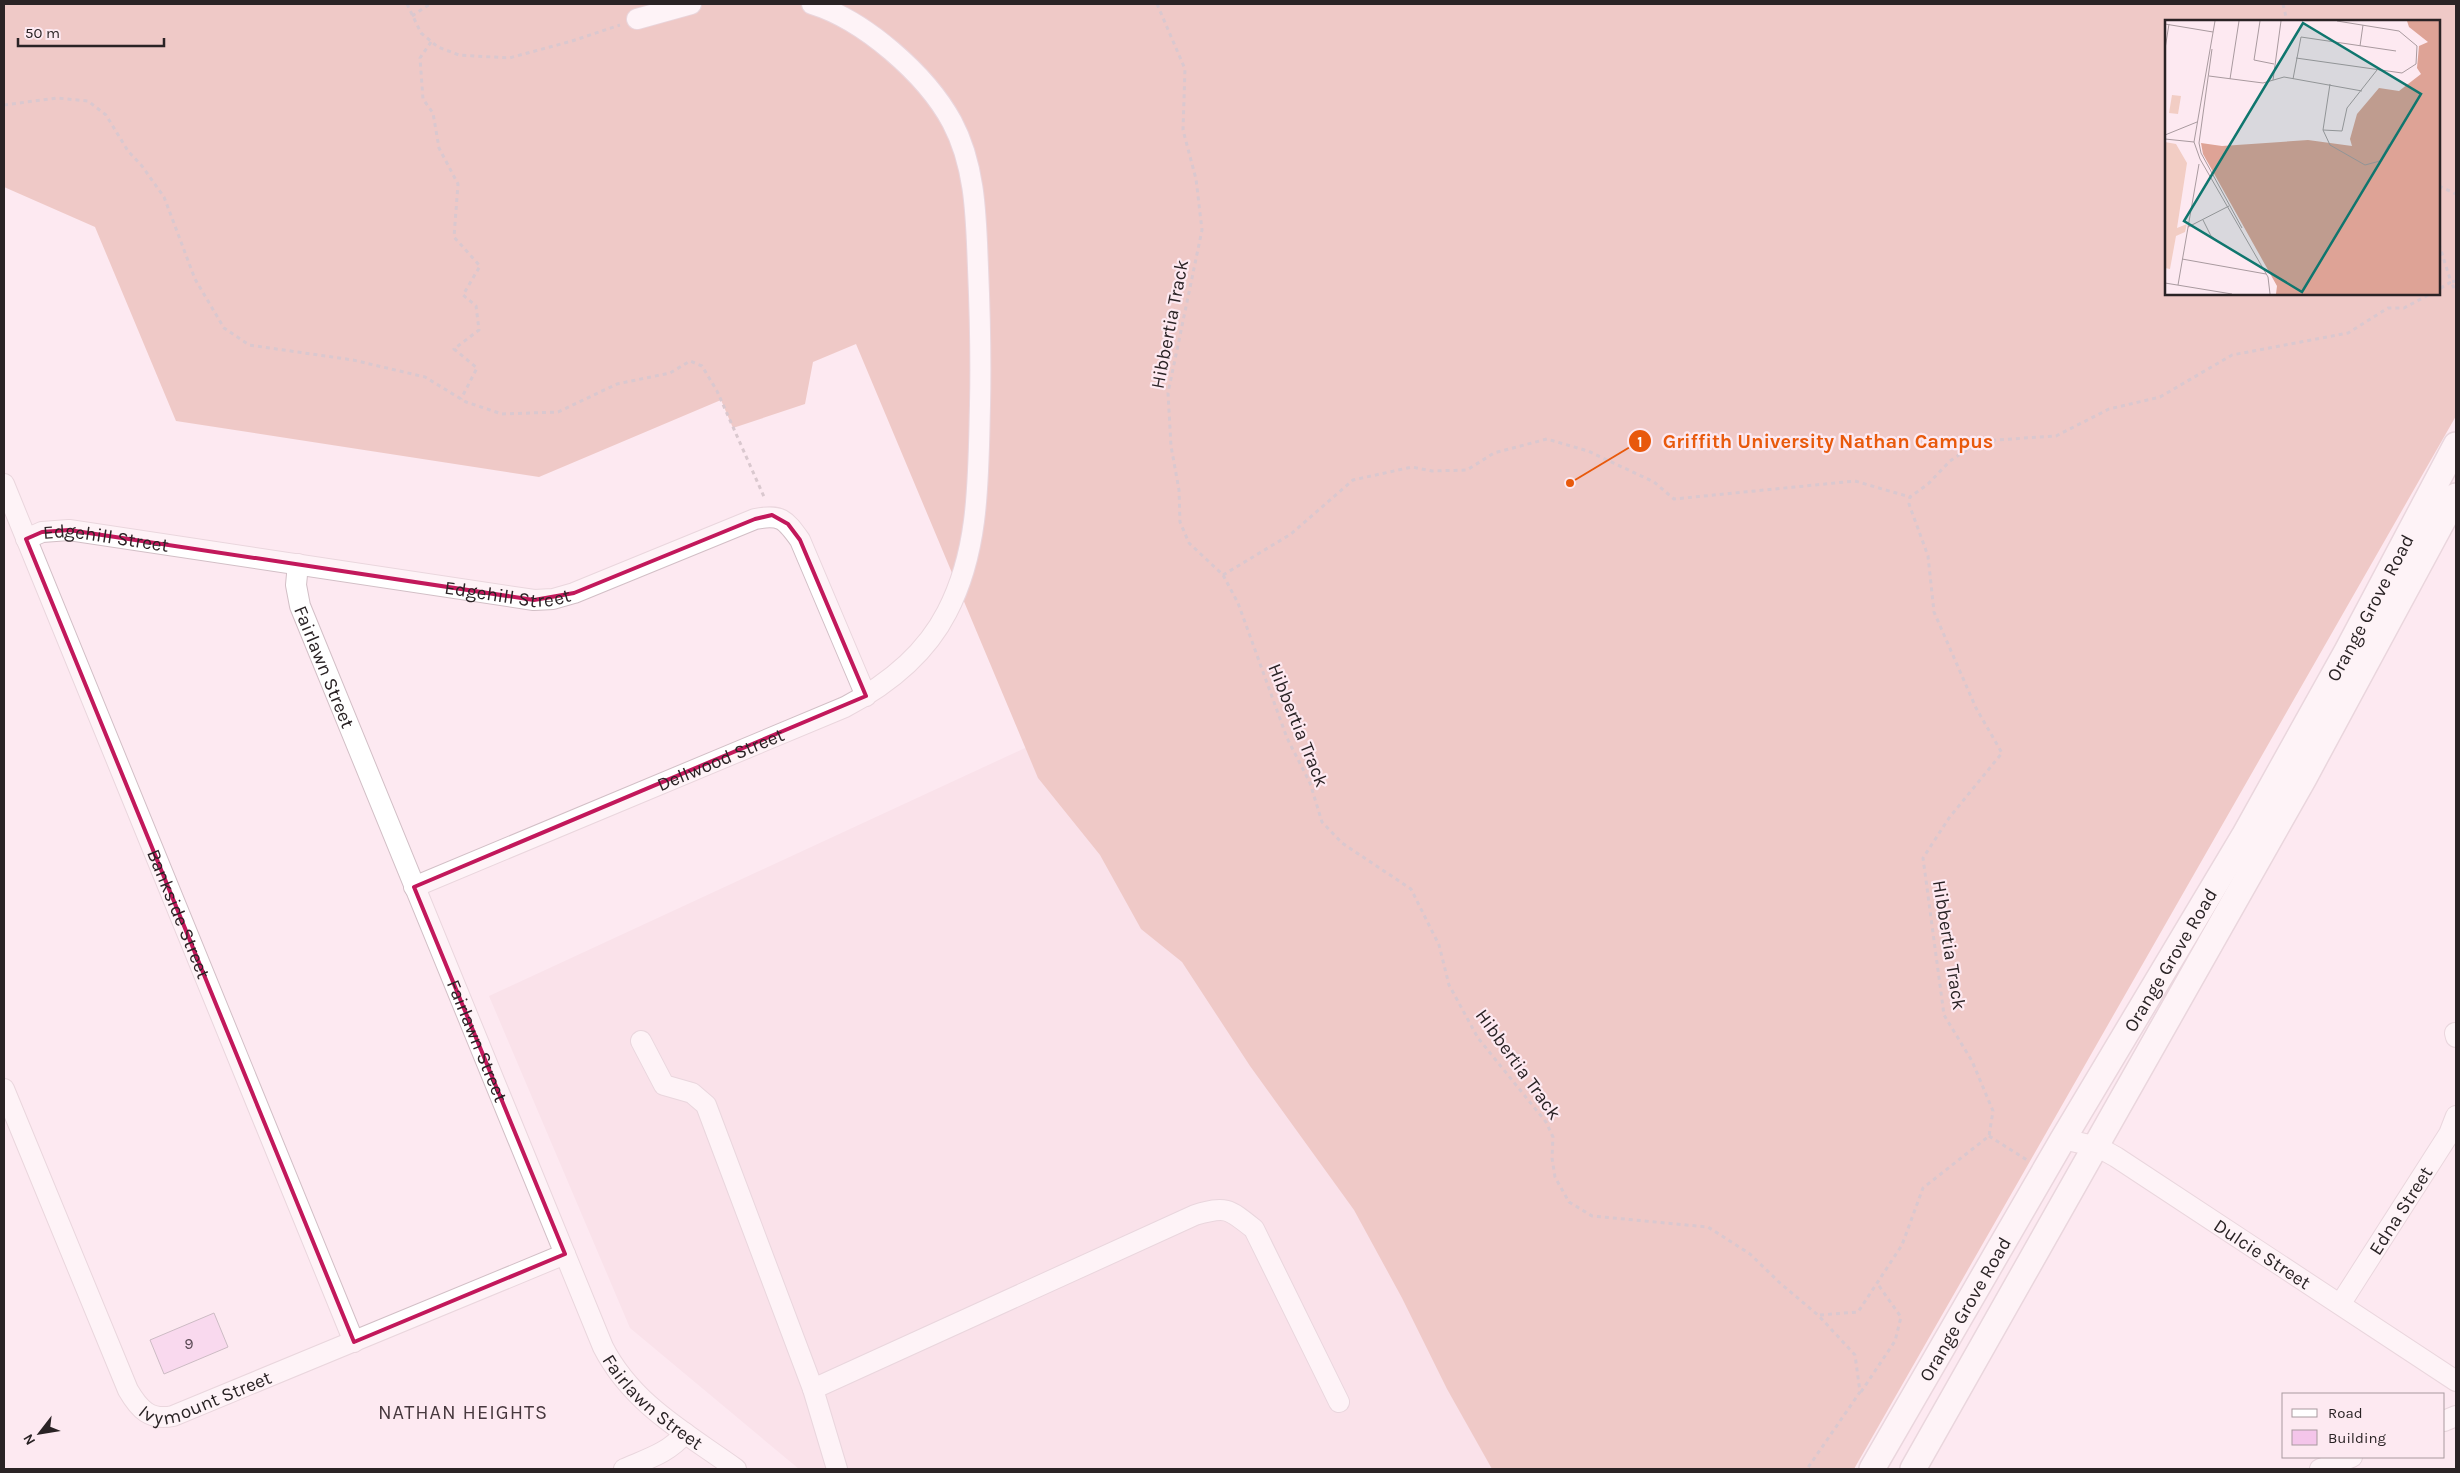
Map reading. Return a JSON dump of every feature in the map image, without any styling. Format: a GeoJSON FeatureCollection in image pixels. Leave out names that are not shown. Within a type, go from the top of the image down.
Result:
{"type":"FeatureCollection","features":[{"type":"Feature","properties":{"kind":"main road","name":"Orange Grove Road"},"geometry":{"type":"LineString","coordinates":[[1872,1469],[2063,1139],[2249,828],[2347,651],[2456,445]]}},
{"type":"Feature","properties":{"kind":"main road","name":"Orange Grove Road"},"geometry":{"type":"LineString","coordinates":[[1913,1469],[2098,1147],[2304,778],[2456,496]]}},
{"type":"Feature","properties":{"kind":"street"},"geometry":{"type":"LineString","coordinates":[[637,19],[692,4]]}},
{"type":"Feature","properties":{"kind":"street","name":"Dellwood Street"},"geometry":{"type":"LineString","coordinates":[[414,887],[845,707],[866,696],[891,679],[932,637],[947,612],[966,560],[974,521],[979,457],[981,343],[974,205],[967,158],[952,122],[927,84],[891,50],[832,10],[812,4]]}},
{"type":"Feature","properties":{"kind":"street","name":"Bankside Street"},"geometry":{"type":"LineString","coordinates":[[4,484],[354,1342]]}},
{"type":"Feature","properties":{"kind":"street"},"geometry":{"type":"LineString","coordinates":[[772,516],[788,524],[800,540],[866,696]]}},
{"type":"Feature","properties":{"kind":"street","name":"Edgehill Street"},"geometry":{"type":"LineString","coordinates":[[26,539],[42,532],[69,530],[534,600],[553,599],[574,593],[755,519],[772,516]]}},
{"type":"Feature","properties":{"kind":"street","name":"Fairlawn Street"},"geometry":{"type":"LineString","coordinates":[[298,564],[296,585],[300,606],[565,1254],[613,1366],[638,1397],[736,1469]]}},
{"type":"Feature","properties":{"kind":"street"},"geometry":{"type":"LineString","coordinates":[[641,1041],[664,1085],[692,1094],[706,1105],[813,1389],[837,1469]]}},
{"type":"Feature","properties":{"kind":"street","name":"Ivymount Street"},"geometry":{"type":"LineString","coordinates":[[4,1089],[128,1390],[144,1412],[164,1418],[354,1342],[565,1254]]}},
{"type":"Feature","properties":{"kind":"street","name":"Edna Street"},"geometry":{"type":"LineString","coordinates":[[2340,1303],[2449,1134],[2456,1116]]}},
{"type":"Feature","properties":{"kind":"street","name":"Dulcie Street"},"geometry":{"type":"LineString","coordinates":[[2063,1139],[2098,1147],[2456,1380]]}},
{"type":"Feature","properties":{"kind":"street"},"geometry":{"type":"LineString","coordinates":[[813,1389],[1194,1215],[1220,1208],[1239,1216],[1254,1229],[1339,1402]]}},
{"type":"Feature","properties":{"kind":"street"},"geometry":{"type":"LineString","coordinates":[[624,1469],[663,1453],[686,1433]]}},
{"type":"Feature","properties":{"kind":"street"},"geometry":{"type":"LineString","coordinates":[[2320,1469],[2349,1458]]}},
{"type":"Feature","properties":{"kind":"path"},"geometry":{"type":"LineString","coordinates":[[407,4],[421,33],[438,47],[459,56],[509,58],[572,41],[637,19]]}},
{"type":"Feature","properties":{"kind":"path"},"geometry":{"type":"LineString","coordinates":[[412,16],[430,4]]}},
{"type":"Feature","properties":{"kind":"path","name":"Hibbertia Track"},"geometry":{"type":"LineString","coordinates":[[1156,4],[1185,69],[1184,130],[1196,179],[1202,230],[1168,392],[1171,446],[1178,490],[1180,522],[1190,543],[1223,575],[1238,603],[1287,738],[1310,783],[1322,822],[1342,843],[1411,890],[1439,945],[1449,985],[1478,1038],[1546,1122],[1553,1137],[1552,1158],[1555,1177],[1568,1202],[1592,1216],[1708,1227],[1750,1254],[1780,1283],[1819,1316],[1855,1355],[1860,1392]]}},
{"type":"Feature","properties":{"kind":"path"},"geometry":{"type":"LineString","coordinates":[[2283,4],[2288,20]]}},
{"type":"Feature","properties":{"kind":"path"},"geometry":{"type":"LineString","coordinates":[[431,42],[420,58],[423,99],[433,113],[439,148],[458,184],[454,237],[480,266],[463,295],[476,306],[479,330],[454,350],[477,368],[461,399]]}},
{"type":"Feature","properties":{"kind":"path"},"geometry":{"type":"LineString","coordinates":[[4,106],[57,98],[88,101],[106,115],[128,152],[142,166],[164,197],[194,279],[224,328],[249,345],[353,360],[425,377],[461,399],[502,414],[558,412],[617,384],[670,373],[690,361],[702,366],[717,391],[772,516]]}},
{"type":"Feature","properties":{"kind":"path"},"geometry":{"type":"LineString","coordinates":[[2440,186],[2456,194]]}},
{"type":"Feature","properties":{"kind":"path"},"geometry":{"type":"LineString","coordinates":[[2440,247],[2456,292]]}},
{"type":"Feature","properties":{"kind":"path"},"geometry":{"type":"LineString","coordinates":[[2440,288],[2456,281]]}},
{"type":"Feature","properties":{"kind":"path"},"geometry":{"type":"LineString","coordinates":[[1223,575],[1291,534],[1353,480],[1412,467],[1432,471],[1467,470],[1494,454],[1548,439],[1596,455],[1654,482],[1674,499],[1855,481],[1910,497],[1928,484],[1950,461],[1980,441],[2056,436],[2109,409],[2160,396],[2232,355],[2348,333],[2388,308],[2404,308],[2428,295]]}},
{"type":"Feature","properties":{"kind":"path","name":"Hibbertia Track"},"geometry":{"type":"LineString","coordinates":[[1910,497],[1909,504],[1928,556],[1934,612],[1976,708],[2002,753],[1949,818],[1923,858],[1944,1015],[1972,1061],[1993,1111],[1989,1136]]}},
{"type":"Feature","properties":{"kind":"path"},"geometry":{"type":"LineString","coordinates":[[1819,1316],[1858,1312],[1902,1246],[1923,1188],[1989,1136],[2045,1171]]}},
{"type":"Feature","properties":{"kind":"path"},"geometry":{"type":"LineString","coordinates":[[1807,1469],[1895,1341],[1901,1317],[1877,1283]]}},
{"type":"Feature","properties":{"kind":"highlighted area"},"geometry":{"type":"Polygon","coordinates":[[[772,515],[788,524],[800,540],[866,696],[414,887],[565,1254],[354,1342],[26,539],[42,532],[69,530],[534,600],[574,593],[755,519],[772,515]]]}},
{"type":"Feature","properties":{"kind":"shaded area"},"geometry":{"type":"Polygon","coordinates":[[[4,4],[2456,4],[2456,416],[1854,1469],[1492,1469],[1447,1389],[1402,1298],[1354,1210],[1250,1066],[1182,962],[1141,929],[1100,855],[1038,778],[856,344],[813,362],[805,404],[733,428],[721,400],[539,477],[176,421],[95,227],[4,187],[4,4]]]}},
{"type":"Feature","properties":{"kind":"shaded area"},"geometry":{"type":"Polygon","coordinates":[[[932,4],[2456,4],[2456,298],[1542,1469],[799,1469],[630,1328],[489,996],[1025,748],[1212,667],[932,4]]]}},
{"type":"Feature","properties":{"kind":"building"},"geometry":{"type":"Polygon","coordinates":[[[214,1313],[228,1347],[164,1374],[150,1340],[214,1313]]]}},
{"type":"Feature","properties":{"kind":"place","name":"Griffith University Nathan Campus"},"geometry":{"type":"Point","coordinates":[1570,483]}},
{"type":"Feature","properties":{"kind":"district","name":"NATHAN HEIGHTS"},"geometry":{"type":"Point","coordinates":[463,1412]}}]}
